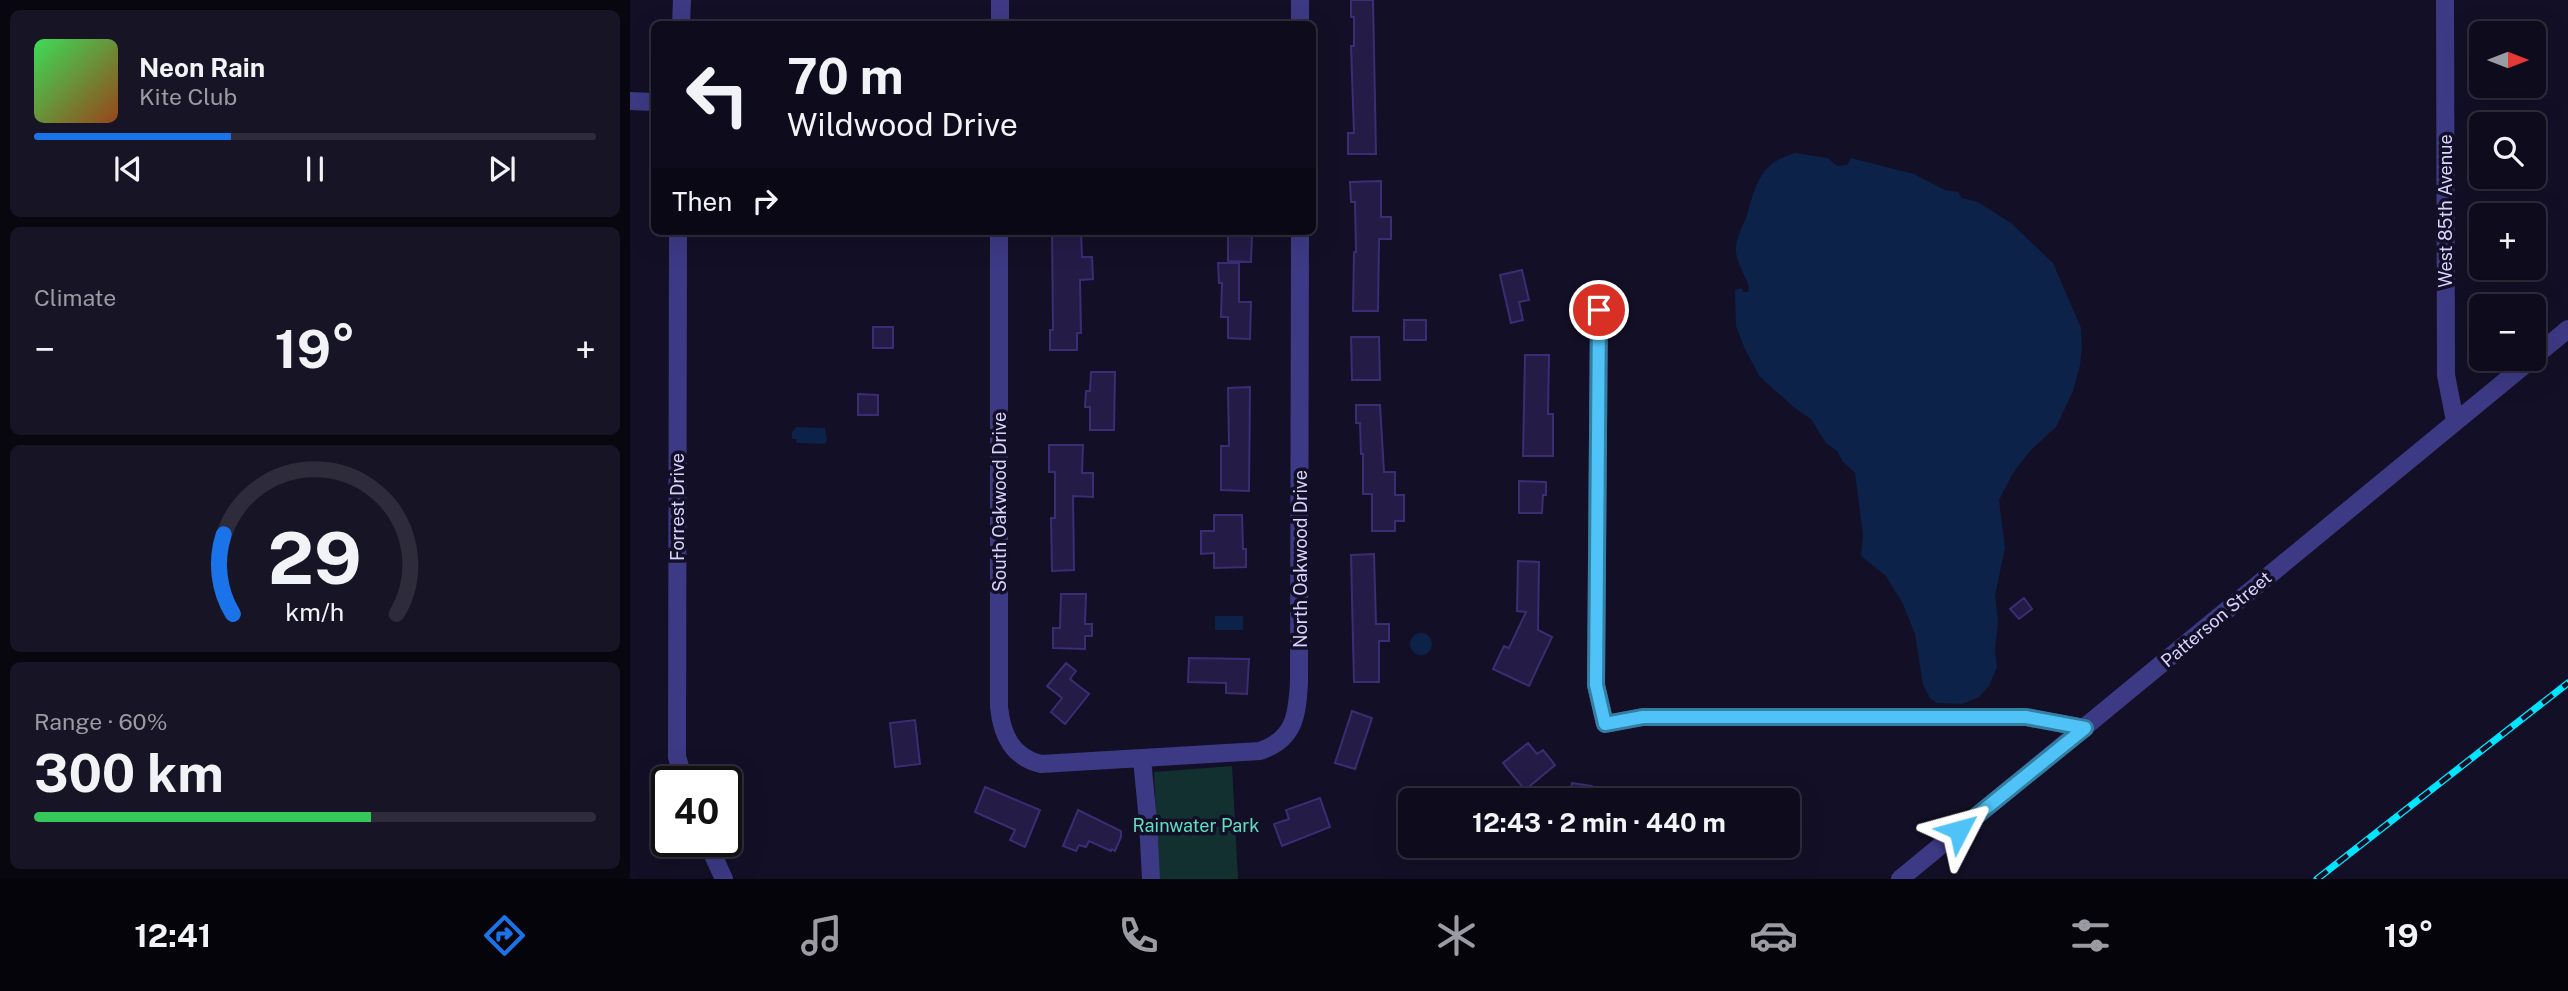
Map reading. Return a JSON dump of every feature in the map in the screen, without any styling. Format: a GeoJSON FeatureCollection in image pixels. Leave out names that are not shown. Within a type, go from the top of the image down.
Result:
{"type":"FeatureCollection","features":[{"type":"Feature","properties":{"kind":"street"},"geometry":{"type":"LineString","coordinates":[[681,21],[682,0]]}},
{"type":"Feature","properties":{"kind":"street"},"geometry":{"type":"LineString","coordinates":[[1000,0],[1000,21]]}},
{"type":"Feature","properties":{"kind":"street"},"geometry":{"type":"LineString","coordinates":[[1300,0],[1300,21]]}},
{"type":"Feature","properties":{"kind":"street","name":"West 85th Avenue"},"geometry":{"type":"LineString","coordinates":[[2445,0],[2446,361],[2455,421]]}},
{"type":"Feature","properties":{"kind":"street"},"geometry":{"type":"LineString","coordinates":[[630,101],[651,102]]}},
{"type":"Feature","properties":{"kind":"street","name":"Forrest Drive"},"geometry":{"type":"LineString","coordinates":[[678,235],[677,757],[680,766]]}},
{"type":"Feature","properties":{"kind":"street","name":"South Oakwood Drive"},"geometry":{"type":"LineString","coordinates":[[999,235],[999,706],[1001,724],[1015,752],[1030,761]]}},
{"type":"Feature","properties":{"kind":"street","name":"North Oakwood Drive"},"geometry":{"type":"LineString","coordinates":[[1030,761],[1041,764],[1260,751],[1274,746],[1288,732],[1297,713],[1300,683],[1300,235]]}},
{"type":"Feature","properties":{"kind":"street"},"geometry":{"type":"LineString","coordinates":[[1599,310],[1596,685],[1605,724],[1643,717],[2026,717],[2085,728]]}},
{"type":"Feature","properties":{"kind":"street","name":"Patterson Street"},"geometry":{"type":"LineString","coordinates":[[2546,347],[2568,329]]}},
{"type":"Feature","properties":{"kind":"street","name":"Patterson Street"},"geometry":{"type":"LineString","coordinates":[[1900,879],[2517,371]]}},
{"type":"Feature","properties":{"kind":"street"},"geometry":{"type":"LineString","coordinates":[[1142,759],[1151,879]]}},
{"type":"Feature","properties":{"kind":"street"},"geometry":{"type":"LineString","coordinates":[[714,857],[724,879]]}},
{"type":"Feature","properties":{"kind":"green space","name":"Rainwater Park"},"geometry":{"type":"Polygon","coordinates":[[[1232,766],[1238,879],[1159,879],[1154,772],[1232,766]]]}},
{"type":"Feature","properties":{"kind":"water"},"geometry":{"type":"Polygon","coordinates":[[[1795,153],[1828,158],[1837,166],[1847,165],[1851,158],[1914,174],[1945,190],[1958,192],[1962,198],[1978,202],[2011,223],[2053,263],[2081,328],[2080,365],[2073,391],[2056,427],[2030,451],[2013,473],[1999,500],[2005,548],[1995,595],[1998,622],[1995,651],[1997,667],[1989,686],[1979,697],[1962,704],[1937,703],[1930,698],[1923,685],[1915,634],[1903,604],[1886,576],[1861,556],[1863,535],[1855,473],[1843,462],[1837,451],[1826,443],[1811,419],[1760,377],[1736,326],[1735,290],[1742,288],[1743,292],[1748,292],[1749,288],[1737,256],[1738,237],[1761,176],[1774,163],[1795,153]]]}},
{"type":"Feature","properties":{"kind":"water"},"geometry":{"type":"Polygon","coordinates":[[[797,427],[825,428],[825,444],[797,443],[796,439],[792,439],[792,432],[797,427]]]}},
{"type":"Feature","properties":{"kind":"water"},"geometry":{"type":"Polygon","coordinates":[[[1215,616],[1243,616],[1243,630],[1215,630],[1215,616]]]}},
{"type":"Feature","properties":{"kind":"water"},"geometry":{"type":"Polygon","coordinates":[[[1421,633],[1429,636],[1432,644],[1429,652],[1421,655],[1413,652],[1410,644],[1413,636],[1421,633]]]}},
{"type":"Feature","properties":{"kind":"building"},"geometry":{"type":"Polygon","coordinates":[[[1351,0],[1373,0],[1376,154],[1348,154],[1348,133],[1354,133],[1351,46],[1354,46],[1354,17],[1351,17],[1351,0]]]}},
{"type":"Feature","properties":{"kind":"building"},"geometry":{"type":"Polygon","coordinates":[[[1381,181],[1381,217],[1391,217],[1391,239],[1379,239],[1378,311],[1353,311],[1355,202],[1351,202],[1350,182],[1381,181]]]}},
{"type":"Feature","properties":{"kind":"building"},"geometry":{"type":"Polygon","coordinates":[[[1052,235],[1081,235],[1082,257],[1092,257],[1093,279],[1080,280],[1081,333],[1077,333],[1077,350],[1050,350],[1050,330],[1053,330],[1052,235]]]}},
{"type":"Feature","properties":{"kind":"building"},"geometry":{"type":"Polygon","coordinates":[[[1228,235],[1252,235],[1251,262],[1228,261],[1228,235]]]}},
{"type":"Feature","properties":{"kind":"building"},"geometry":{"type":"Polygon","coordinates":[[[1218,263],[1239,263],[1239,302],[1251,302],[1250,339],[1228,338],[1228,317],[1221,317],[1222,283],[1219,283],[1218,263]]]}},
{"type":"Feature","properties":{"kind":"building"},"geometry":{"type":"Polygon","coordinates":[[[1522,270],[1529,300],[1519,302],[1523,320],[1511,323],[1500,275],[1522,270]]]}},
{"type":"Feature","properties":{"kind":"building"},"geometry":{"type":"Polygon","coordinates":[[[1404,320],[1426,320],[1426,340],[1404,340],[1404,320]]]}},
{"type":"Feature","properties":{"kind":"building"},"geometry":{"type":"Polygon","coordinates":[[[873,327],[893,327],[893,348],[873,348],[873,327]]]}},
{"type":"Feature","properties":{"kind":"building"},"geometry":{"type":"Polygon","coordinates":[[[1351,337],[1379,337],[1380,380],[1352,380],[1351,337]]]}},
{"type":"Feature","properties":{"kind":"building"},"geometry":{"type":"Polygon","coordinates":[[[1525,355],[1549,355],[1548,414],[1553,414],[1553,456],[1523,456],[1525,355]]]}},
{"type":"Feature","properties":{"kind":"building"},"geometry":{"type":"Polygon","coordinates":[[[1091,372],[1115,372],[1114,430],[1090,430],[1090,407],[1085,407],[1086,391],[1090,391],[1091,372]]]}},
{"type":"Feature","properties":{"kind":"building"},"geometry":{"type":"Polygon","coordinates":[[[1250,387],[1249,491],[1221,490],[1221,446],[1229,446],[1228,388],[1250,387]]]}},
{"type":"Feature","properties":{"kind":"building"},"geometry":{"type":"Polygon","coordinates":[[[858,394],[878,395],[878,415],[858,415],[858,394]]]}},
{"type":"Feature","properties":{"kind":"building"},"geometry":{"type":"Polygon","coordinates":[[[1356,405],[1380,405],[1384,472],[1395,472],[1395,495],[1404,495],[1404,521],[1395,521],[1395,531],[1372,531],[1372,494],[1363,494],[1363,454],[1360,423],[1356,423],[1356,405]]]}},
{"type":"Feature","properties":{"kind":"building"},"geometry":{"type":"Polygon","coordinates":[[[1049,445],[1083,445],[1082,473],[1093,473],[1093,497],[1073,496],[1074,570],[1052,571],[1051,518],[1055,518],[1055,472],[1049,472],[1049,445]]]}},
{"type":"Feature","properties":{"kind":"building"},"geometry":{"type":"Polygon","coordinates":[[[1519,481],[1546,482],[1542,513],[1519,513],[1519,481]]]}},
{"type":"Feature","properties":{"kind":"building"},"geometry":{"type":"Polygon","coordinates":[[[1214,515],[1242,515],[1246,567],[1214,568],[1214,553],[1201,554],[1201,531],[1214,531],[1214,515]]]}},
{"type":"Feature","properties":{"kind":"building"},"geometry":{"type":"Polygon","coordinates":[[[1374,554],[1376,624],[1389,624],[1389,641],[1379,641],[1379,682],[1354,682],[1351,555],[1374,554]]]}},
{"type":"Feature","properties":{"kind":"building"},"geometry":{"type":"Polygon","coordinates":[[[1518,561],[1539,562],[1538,630],[1552,637],[1529,686],[1493,669],[1504,646],[1509,648],[1526,612],[1517,611],[1518,561]]]}},
{"type":"Feature","properties":{"kind":"building"},"geometry":{"type":"Polygon","coordinates":[[[1061,594],[1086,594],[1085,624],[1092,624],[1092,636],[1085,636],[1085,649],[1053,648],[1053,628],[1060,628],[1061,594]]]}},
{"type":"Feature","properties":{"kind":"building"},"geometry":{"type":"Polygon","coordinates":[[[2024,598],[2032,609],[2019,619],[2010,609],[2024,598]]]}},
{"type":"Feature","properties":{"kind":"building"},"geometry":{"type":"Polygon","coordinates":[[[1189,658],[1249,659],[1247,694],[1226,693],[1226,683],[1188,682],[1189,658]]]}},
{"type":"Feature","properties":{"kind":"building"},"geometry":{"type":"Polygon","coordinates":[[[1066,663],[1076,671],[1070,679],[1089,694],[1065,724],[1051,712],[1062,698],[1047,686],[1066,663]]]}},
{"type":"Feature","properties":{"kind":"building"},"geometry":{"type":"Polygon","coordinates":[[[1352,711],[1372,718],[1355,769],[1335,763],[1352,711]]]}},
{"type":"Feature","properties":{"kind":"building"},"geometry":{"type":"Polygon","coordinates":[[[915,720],[920,764],[895,767],[890,723],[915,720]]]}},
{"type":"Feature","properties":{"kind":"building"},"geometry":{"type":"Polygon","coordinates":[[[1528,743],[1537,754],[1543,750],[1555,765],[1527,788],[1523,788],[1503,763],[1528,743]]]}},
{"type":"Feature","properties":{"kind":"building"},"geometry":{"type":"Polygon","coordinates":[[[1572,783],[1592,786],[1592,788],[1571,788],[1572,783]]]}},
{"type":"Feature","properties":{"kind":"building"},"geometry":{"type":"Polygon","coordinates":[[[985,787],[1040,810],[1025,847],[1010,840],[1015,830],[975,812],[985,787]]]}},
{"type":"Feature","properties":{"kind":"building"},"geometry":{"type":"Polygon","coordinates":[[[1320,798],[1330,827],[1282,846],[1274,824],[1289,819],[1286,810],[1320,798]]]}},
{"type":"Feature","properties":{"kind":"building"},"geometry":{"type":"Polygon","coordinates":[[[1078,810],[1121,831],[1115,851],[1089,841],[1086,847],[1079,845],[1076,851],[1063,846],[1078,810]]]}},
{"type":"Feature","properties":{"kind":"railway"},"geometry":{"type":"LineString","coordinates":[[2317,879],[2568,683]]}},
{"type":"Feature","properties":{"kind":"route"},"geometry":{"type":"LineString","coordinates":[[1599,310],[1596,685],[1605,724],[1643,717],[2026,717],[2085,728],[1959,830]]}}]}
